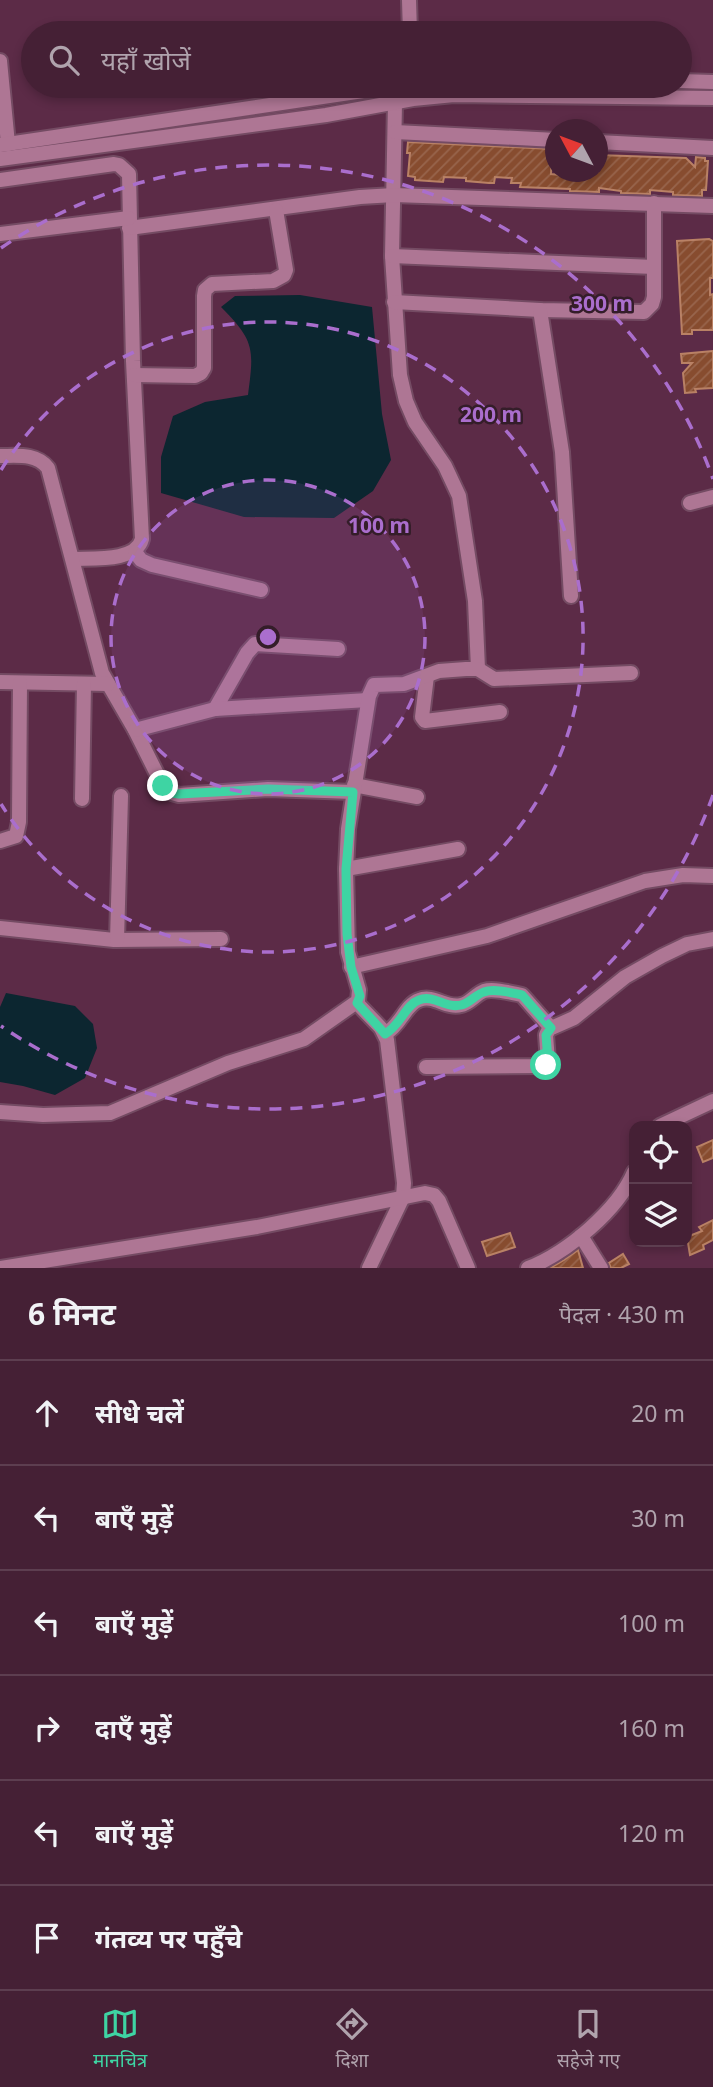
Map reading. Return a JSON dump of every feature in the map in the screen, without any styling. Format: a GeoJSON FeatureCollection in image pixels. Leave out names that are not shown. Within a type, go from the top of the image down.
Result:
{"type":"FeatureCollection","features":[{"type":"Feature","properties":{"kind":"street"},"geometry":{"type":"LineString","coordinates":[[409,0],[410,21]]}},
{"type":"Feature","properties":{"kind":"street"},"geometry":{"type":"LineString","coordinates":[[0,61],[4,144],[316,98]]}},
{"type":"Feature","properties":{"kind":"street"},"geometry":{"type":"LineString","coordinates":[[692,81],[713,82]]}},
{"type":"Feature","properties":{"kind":"street"},"geometry":{"type":"LineString","coordinates":[[692,97],[713,97]]}},
{"type":"Feature","properties":{"kind":"street"},"geometry":{"type":"LineString","coordinates":[[0,159],[326,115],[396,103],[403,98]]}},
{"type":"Feature","properties":{"kind":"street"},"geometry":{"type":"LineString","coordinates":[[396,103],[392,256],[400,375],[405,401],[415,422],[445,466],[458,496],[475,601],[478,669]]}},
{"type":"Feature","properties":{"kind":"street"},"geometry":{"type":"LineString","coordinates":[[395,132],[545,140]]}},
{"type":"Feature","properties":{"kind":"street"},"geometry":{"type":"LineString","coordinates":[[608,143],[713,148]]}},
{"type":"Feature","properties":{"kind":"street"},"geometry":{"type":"LineString","coordinates":[[0,180],[119,165],[129,174],[134,375],[142,539],[140,547],[129,555],[73,559]]}},
{"type":"Feature","properties":{"kind":"street"},"geometry":{"type":"LineString","coordinates":[[0,234],[276,210],[360,197],[394,195],[713,206]]}},
{"type":"Feature","properties":{"kind":"street"},"geometry":{"type":"LineString","coordinates":[[394,302],[540,310],[644,312],[652,304],[654,297],[654,203]]}},
{"type":"Feature","properties":{"kind":"street"},"geometry":{"type":"LineString","coordinates":[[134,375],[195,376],[201,373],[204,368],[204,296],[208,286],[273,281],[284,275],[286,270],[276,210]]}},
{"type":"Feature","properties":{"kind":"street"},"geometry":{"type":"LineString","coordinates":[[392,256],[654,267]]}},
{"type":"Feature","properties":{"kind":"street"},"geometry":{"type":"LineString","coordinates":[[540,310],[562,452],[571,596]]}},
{"type":"Feature","properties":{"kind":"street"},"geometry":{"type":"LineString","coordinates":[[0,456],[31,457],[48,468],[98,658],[108,684],[163,786],[172,793],[353,789],[417,797]]}},
{"type":"Feature","properties":{"kind":"street"},"geometry":{"type":"LineString","coordinates":[[690,503],[713,497]]}},
{"type":"Feature","properties":{"kind":"street"},"geometry":{"type":"LineString","coordinates":[[135,552],[141,560],[152,565],[261,590]]}},
{"type":"Feature","properties":{"kind":"street"},"geometry":{"type":"LineString","coordinates":[[215,709],[255,644],[338,649]]}},
{"type":"Feature","properties":{"kind":"street"},"geometry":{"type":"LineString","coordinates":[[0,1112],[43,1115],[110,1113],[228,1063],[304,1039],[357,1003],[360,996],[351,967],[347,934],[346,869],[353,789],[368,700],[374,685],[404,684],[443,670],[478,669],[494,679],[631,673]]}},
{"type":"Feature","properties":{"kind":"street"},"geometry":{"type":"LineString","coordinates":[[427,676],[422,718],[425,721],[500,712]]}},
{"type":"Feature","properties":{"kind":"street"},"geometry":{"type":"LineString","coordinates":[[0,682],[108,684]]}},
{"type":"Feature","properties":{"kind":"street"},"geometry":{"type":"LineString","coordinates":[[0,841],[16,836],[19,822],[20,684]]}},
{"type":"Feature","properties":{"kind":"street"},"geometry":{"type":"LineString","coordinates":[[82,799],[84,684]]}},
{"type":"Feature","properties":{"kind":"street"},"geometry":{"type":"LineString","coordinates":[[135,730],[215,709],[368,700]]}},
{"type":"Feature","properties":{"kind":"street"},"geometry":{"type":"LineString","coordinates":[[117,940],[121,796]]}},
{"type":"Feature","properties":{"kind":"street"},"geometry":{"type":"LineString","coordinates":[[346,869],[458,849]]}},
{"type":"Feature","properties":{"kind":"street"},"geometry":{"type":"LineString","coordinates":[[351,967],[487,936],[645,881],[671,876],[713,876]]}},
{"type":"Feature","properties":{"kind":"street"},"geometry":{"type":"LineString","coordinates":[[0,928],[117,940],[220,939]]}},
{"type":"Feature","properties":{"kind":"street"},"geometry":{"type":"LineString","coordinates":[[426,1067],[543,1066],[548,1061],[546,1035],[551,1028],[574,1018],[616,984],[662,956],[687,944],[713,939]]}},
{"type":"Feature","properties":{"kind":"street"},"geometry":{"type":"LineString","coordinates":[[385,1034],[396,1028],[402,1016],[417,1000],[432,998],[461,1006],[486,990],[522,995],[551,1028]]}},
{"type":"Feature","properties":{"kind":"street"},"geometry":{"type":"LineString","coordinates":[[357,1003],[385,1034],[404,1183],[403,1197],[369,1268]]}},
{"type":"Feature","properties":{"kind":"street"},"geometry":{"type":"LineString","coordinates":[[671,1121],[713,1101]]}},
{"type":"Feature","properties":{"kind":"street"},"geometry":{"type":"LineString","coordinates":[[528,1268],[581,1237],[615,1200],[629,1179]]}},
{"type":"Feature","properties":{"kind":"street"},"geometry":{"type":"LineString","coordinates":[[0,1268],[257,1227],[425,1193],[437,1198],[468,1268]]}},
{"type":"Feature","properties":{"kind":"street"},"geometry":{"type":"LineString","coordinates":[[581,1237],[601,1268]]}},
{"type":"Feature","properties":{"kind":"water"},"geometry":{"type":"Polygon","coordinates":[[[300,295],[372,307],[382,414],[391,460],[373,491],[334,518],[244,517],[161,493],[161,457],[173,416],[205,402],[248,395],[251,367],[249,346],[240,329],[221,307],[235,296],[300,295]]]}},
{"type":"Feature","properties":{"kind":"water"},"geometry":{"type":"Polygon","coordinates":[[[6,993],[75,1006],[93,1024],[97,1048],[85,1078],[55,1095],[0,1082],[0,1007],[6,993]]]}},
{"type":"Feature","properties":{"kind":"building"},"geometry":{"type":"Polygon","coordinates":[[[408,142],[545,149],[545,182],[608,182],[608,155],[686,158],[695,167],[696,157],[705,158],[705,161],[708,161],[706,190],[702,190],[702,196],[673,195],[673,192],[650,190],[650,194],[621,193],[599,188],[599,192],[520,187],[521,183],[511,183],[512,178],[495,177],[494,183],[444,177],[443,182],[415,180],[415,177],[408,176],[410,153],[407,153],[408,142]]]}},
{"type":"Feature","properties":{"kind":"building"},"geometry":{"type":"Polygon","coordinates":[[[677,241],[713,241],[710,295],[713,294],[713,330],[692,330],[692,334],[682,334],[677,241]]]}},
{"type":"Feature","properties":{"kind":"building"},"geometry":{"type":"Polygon","coordinates":[[[713,351],[713,388],[695,389],[696,392],[685,393],[683,373],[692,363],[682,363],[681,354],[713,351]]]}},
{"type":"Feature","properties":{"kind":"building"},"geometry":{"type":"Polygon","coordinates":[[[713,1140],[713,1158],[703,1162],[697,1147],[713,1140]]]}},
{"type":"Feature","properties":{"kind":"building"},"geometry":{"type":"Polygon","coordinates":[[[713,1220],[713,1240],[703,1245],[704,1249],[690,1255],[689,1247],[692,1247],[692,1235],[702,1231],[699,1227],[713,1220]]]}},
{"type":"Feature","properties":{"kind":"building"},"geometry":{"type":"Polygon","coordinates":[[[510,1233],[515,1247],[487,1256],[482,1242],[510,1233]]]}},
{"type":"Feature","properties":{"kind":"building"},"geometry":{"type":"Polygon","coordinates":[[[578,1250],[583,1268],[550,1268],[564,1260],[578,1250]]]}},
{"type":"Feature","properties":{"kind":"building"},"geometry":{"type":"Polygon","coordinates":[[[623,1254],[629,1264],[621,1268],[611,1268],[609,1263],[623,1254]]]}},
{"type":"Feature","properties":{"kind":"route"},"geometry":{"type":"LineString","coordinates":[[163,786],[172,793],[179,794],[268,789],[353,792],[346,869],[347,934],[351,967],[360,996],[357,1003],[385,1034],[396,1028],[402,1016],[417,1000],[432,998],[461,1006],[486,990],[522,995],[551,1028],[546,1035],[546,1065]]}}]}
